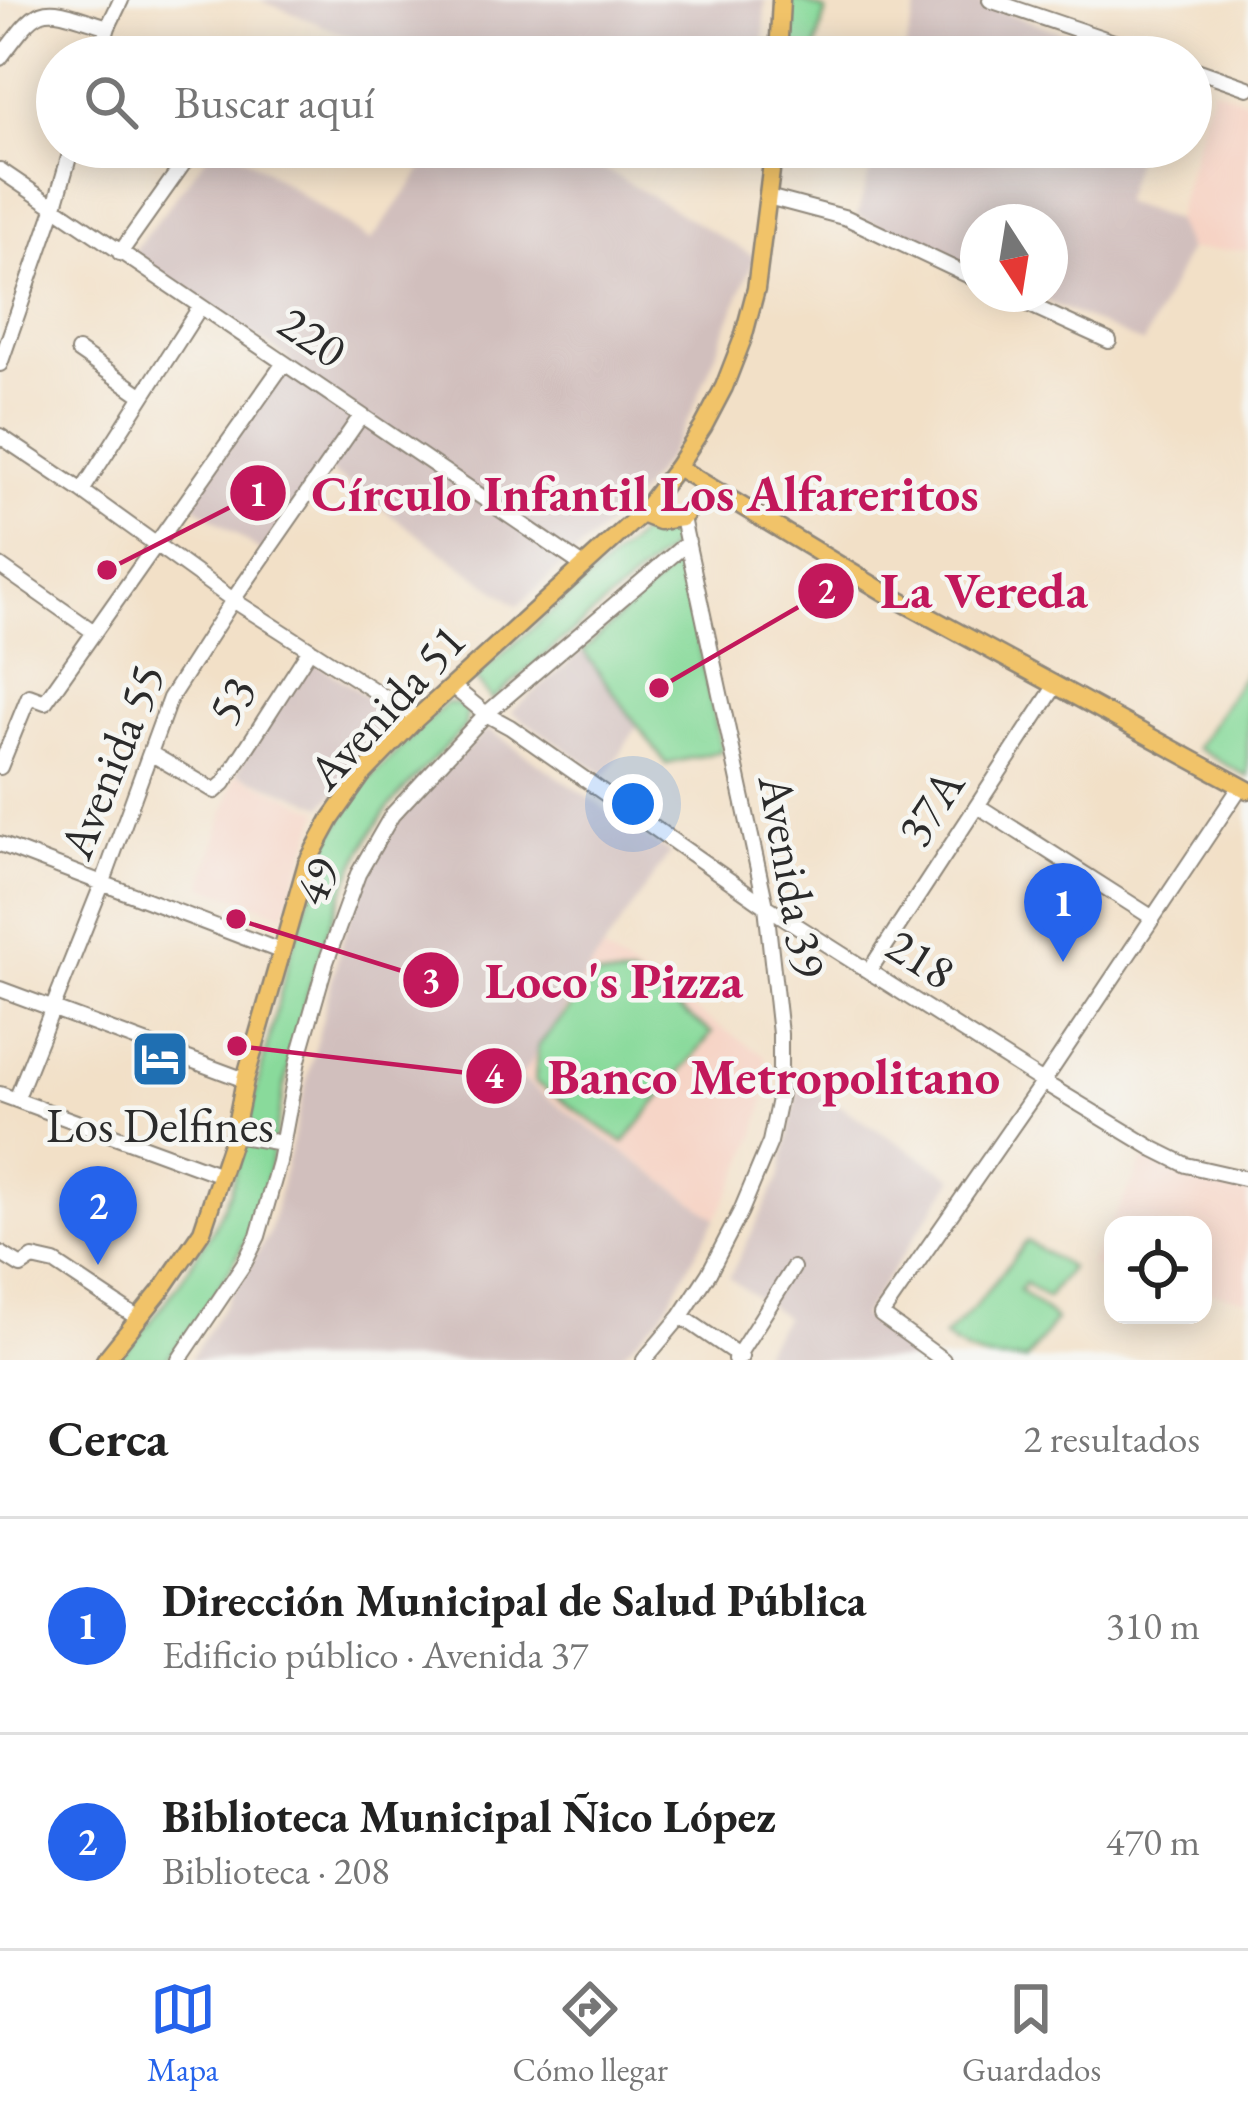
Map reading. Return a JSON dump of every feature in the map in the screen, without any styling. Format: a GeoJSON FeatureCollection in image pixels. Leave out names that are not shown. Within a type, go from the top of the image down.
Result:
{"type":"FeatureCollection","features":[{"type":"Feature","properties":{"kind":"main road"},"geometry":{"type":"LineString","coordinates":[[779,36],[781,0]]}},
{"type":"Feature","properties":{"kind":"main road","name":"Avenida 51"},"geometry":{"type":"LineString","coordinates":[[105,1360],[202,1231],[234,1135],[307,863],[331,819],[362,775],[417,718],[685,471],[743,338],[756,289],[771,168]]}},
{"type":"Feature","properties":{"kind":"main road"},"geometry":{"type":"LineString","coordinates":[[685,471],[884,592],[1244,788]]}},
{"type":"Feature","properties":{"kind":"main road"},"geometry":{"type":"LineString","coordinates":[[640,514],[659,521],[682,518],[696,493],[685,471]]}},
{"type":"Feature","properties":{"kind":"main road"},"geometry":{"type":"LineString","coordinates":[[694,503],[722,493]]}},
{"type":"Feature","properties":{"kind":"street"},"geometry":{"type":"LineString","coordinates":[[105,36],[121,0]]}},
{"type":"Feature","properties":{"kind":"street"},"geometry":{"type":"LineString","coordinates":[[990,0],[1096,36]]}},
{"type":"Feature","properties":{"kind":"street"},"geometry":{"type":"LineString","coordinates":[[0,58],[26,20],[48,7],[108,27]]}},
{"type":"Feature","properties":{"kind":"street"},"geometry":{"type":"LineString","coordinates":[[1212,75],[1248,88]]}},
{"type":"Feature","properties":{"kind":"street"},"geometry":{"type":"LineString","coordinates":[[0,364],[66,168]]}},
{"type":"Feature","properties":{"kind":"street"},"geometry":{"type":"LineString","coordinates":[[120,253],[180,168]]}},
{"type":"Feature","properties":{"kind":"street","name":"220"},"geometry":{"type":"LineString","coordinates":[[0,170],[582,566]]}},
{"type":"Feature","properties":{"kind":"street"},"geometry":{"type":"LineString","coordinates":[[768,196],[847,218],[960,271]]}},
{"type":"Feature","properties":{"kind":"street"},"geometry":{"type":"LineString","coordinates":[[0,305],[16,316]]}},
{"type":"Feature","properties":{"kind":"street"},"geometry":{"type":"LineString","coordinates":[[82,491],[200,308]]}},
{"type":"Feature","properties":{"kind":"street"},"geometry":{"type":"LineString","coordinates":[[1045,312],[1109,341]]}},
{"type":"Feature","properties":{"kind":"street"},"geometry":{"type":"LineString","coordinates":[[78,351],[143,396]]}},
{"type":"Feature","properties":{"kind":"street"},"geometry":{"type":"LineString","coordinates":[[0,767],[29,696],[45,702],[284,363]]}},
{"type":"Feature","properties":{"kind":"street","name":"Avenida 55"},"geometry":{"type":"LineString","coordinates":[[16,1100],[104,882],[170,698],[361,416]]}},
{"type":"Feature","properties":{"kind":"street"},"geometry":{"type":"LineString","coordinates":[[0,436],[233,600],[417,718]]}},
{"type":"Feature","properties":{"kind":"street","name":"Avenida 39"},"geometry":{"type":"LineString","coordinates":[[644,1360],[709,1273],[741,1211],[770,1142],[780,1094],[780,1034],[766,906],[682,518]]}},
{"type":"Feature","properties":{"kind":"street","name":"49"},"geometry":{"type":"LineString","coordinates":[[179,1360],[258,1236],[326,962],[358,874],[392,815],[481,720],[688,542]]}},
{"type":"Feature","properties":{"kind":"street"},"geometry":{"type":"LineString","coordinates":[[0,566],[94,632]]}},
{"type":"Feature","properties":{"kind":"street","name":"53"},"geometry":{"type":"LineString","coordinates":[[150,753],[215,791],[310,649]]}},
{"type":"Feature","properties":{"kind":"street","name":"218"},"geometry":{"type":"LineString","coordinates":[[452,686],[481,720],[510,727],[766,906],[1043,1082],[1154,1150],[1186,1165],[1248,1179]]}},
{"type":"Feature","properties":{"kind":"street","name":"37A"},"geometry":{"type":"LineString","coordinates":[[869,971],[1056,686]]}},
{"type":"Feature","properties":{"kind":"street"},"geometry":{"type":"LineString","coordinates":[[943,1360],[881,1315],[1244,788]]}},
{"type":"Feature","properties":{"kind":"street"},"geometry":{"type":"LineString","coordinates":[[978,806],[1153,917]]}},
{"type":"Feature","properties":{"kind":"street"},"geometry":{"type":"LineString","coordinates":[[0,844],[280,951]]}},
{"type":"Feature","properties":{"kind":"street"},"geometry":{"type":"LineString","coordinates":[[0,989],[245,1081]]}},
{"type":"Feature","properties":{"kind":"street"},"geometry":{"type":"LineString","coordinates":[[0,1094],[221,1175]]}},
{"type":"Feature","properties":{"kind":"street"},"geometry":{"type":"LineString","coordinates":[[234,1135],[282,1143]]}},
{"type":"Feature","properties":{"kind":"street"},"geometry":{"type":"LineString","coordinates":[[0,1252],[21,1266],[33,1258],[55,1263],[139,1319]]}},
{"type":"Feature","properties":{"kind":"street"},"geometry":{"type":"LineString","coordinates":[[681,1316],[740,1358],[793,1268]]}},
{"type":"Feature","properties":{"kind":"shaded area"},"geometry":{"type":"Polygon","coordinates":[[[260,0],[765,0],[764,36],[348,36],[260,0]]]}},
{"type":"Feature","properties":{"kind":"shaded area"},"geometry":{"type":"Polygon","coordinates":[[[919,0],[972,0],[1070,36],[909,36],[919,0]]]}},
{"type":"Feature","properties":{"kind":"shaded area"},"geometry":{"type":"Polygon","coordinates":[[[1212,88],[1248,101],[1248,250],[1188,250],[1175,220],[1190,168],[1212,168],[1212,88]]]}},
{"type":"Feature","properties":{"kind":"shaded area"},"geometry":{"type":"Polygon","coordinates":[[[198,168],[262,168],[371,241],[424,168],[603,168],[755,257],[691,414],[666,459],[632,503],[518,606],[325,468],[264,554],[191,503],[290,359],[130,256],[198,168]]]}},
{"type":"Feature","properties":{"kind":"shaded area"},"geometry":{"type":"Polygon","coordinates":[[[871,168],[1133,168],[1122,202],[1175,220],[1188,250],[1143,344],[1068,311],[1068,204],[960,204],[960,262],[857,216],[871,168]]]}},
{"type":"Feature","properties":{"kind":"shaded area"},"geometry":{"type":"Polygon","coordinates":[[[583,651],[638,725],[606,776],[511,712],[583,651]]]}},
{"type":"Feature","properties":{"kind":"shaded area"},"geometry":{"type":"Polygon","coordinates":[[[308,657],[400,719],[323,806],[236,773],[308,657]]]}},
{"type":"Feature","properties":{"kind":"shaded area"},"geometry":{"type":"Polygon","coordinates":[[[488,729],[670,853],[520,1078],[716,1218],[661,1315],[616,1360],[190,1360],[269,1234],[358,890],[395,825],[431,782],[488,729]]]}},
{"type":"Feature","properties":{"kind":"shaded area"},"geometry":{"type":"Polygon","coordinates":[[[236,774],[320,811],[284,914],[202,886],[236,774]]]}},
{"type":"Feature","properties":{"kind":"shaded area"},"geometry":{"type":"Polygon","coordinates":[[[602,951],[765,1056],[767,1088],[756,1134],[716,1218],[520,1077],[602,951]]]}},
{"type":"Feature","properties":{"kind":"shaded area"},"geometry":{"type":"Polygon","coordinates":[[[800,1081],[954,1178],[862,1316],[916,1360],[775,1360],[762,1351],[785,1317],[729,1278],[780,1177],[800,1081]]]}},
{"type":"Feature","properties":{"kind":"shaded area"},"geometry":{"type":"Polygon","coordinates":[[[1145,1158],[1248,1186],[1248,1300],[1212,1292],[1212,1216],[1115,1216],[1145,1158]]]}},
{"type":"Feature","properties":{"kind":"shaded area"},"geometry":{"type":"Polygon","coordinates":[[[1104,1236],[1104,1268],[1089,1265],[1104,1236]]]}},
{"type":"Feature","properties":{"kind":"green space"},"geometry":{"type":"Polygon","coordinates":[[[789,0],[826,11],[819,36],[786,36],[789,0]]]}},
{"type":"Feature","properties":{"kind":"green space"},"geometry":{"type":"Polygon","coordinates":[[[644,531],[677,534],[680,540],[492,700],[475,678],[644,531]]]}},
{"type":"Feature","properties":{"kind":"green space"},"geometry":{"type":"Polygon","coordinates":[[[680,561],[722,751],[666,764],[583,651],[680,561]]]}},
{"type":"Feature","properties":{"kind":"green space"},"geometry":{"type":"Polygon","coordinates":[[[1248,668],[1248,777],[1197,748],[1248,668]]]}},
{"type":"Feature","properties":{"kind":"green space"},"geometry":{"type":"Polygon","coordinates":[[[446,703],[467,711],[465,727],[384,814],[338,905],[293,1048],[262,1197],[239,1253],[166,1360],[117,1360],[178,1285],[231,1190],[290,955],[327,843],[361,787],[446,703]]]}},
{"type":"Feature","properties":{"kind":"green space"},"geometry":{"type":"Polygon","coordinates":[[[596,977],[633,977],[712,1033],[624,1143],[535,1082],[538,1046],[596,977]]]}},
{"type":"Feature","properties":{"kind":"green space"},"geometry":{"type":"Polygon","coordinates":[[[1027,1241],[1070,1268],[1047,1298],[1025,1283],[1019,1290],[1056,1320],[1026,1360],[982,1357],[944,1337],[974,1308],[1027,1241]]]}},
{"type":"Feature","properties":{"kind":"place","name":"Círculo Infantil Los Alfareritos"},"geometry":{"type":"Point","coordinates":[107,570]}},
{"type":"Feature","properties":{"kind":"place","name":"La Vereda"},"geometry":{"type":"Point","coordinates":[659,688]}},
{"type":"Feature","properties":{"kind":"place","name":"Loco's Pizza"},"geometry":{"type":"Point","coordinates":[236,919]}},
{"type":"Feature","properties":{"kind":"place","name":"Dirección Municipal de Salud Pública"},"geometry":{"type":"Point","coordinates":[1063,962]}},
{"type":"Feature","properties":{"kind":"place","name":"Banco Metropolitano"},"geometry":{"type":"Point","coordinates":[237,1046]}},
{"type":"Feature","properties":{"kind":"place","name":"Los Delfines"},"geometry":{"type":"Point","coordinates":[160,1059]}},
{"type":"Feature","properties":{"kind":"place","name":"Biblioteca Municipal Ñico López"},"geometry":{"type":"Point","coordinates":[98,1265]}}]}
